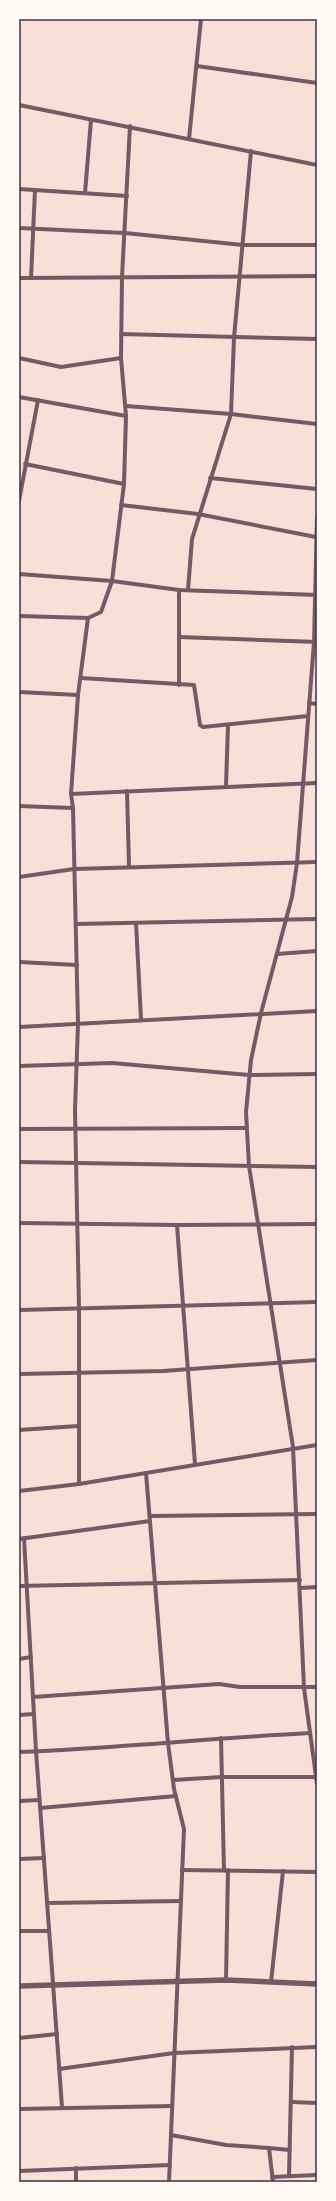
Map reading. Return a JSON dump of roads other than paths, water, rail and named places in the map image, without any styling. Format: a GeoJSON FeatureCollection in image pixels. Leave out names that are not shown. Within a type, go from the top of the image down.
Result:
{"type":"FeatureCollection","features":[{"type":"Feature","properties":{"kind":"street"},"geometry":{"type":"LineString","coordinates":[[189,139],[201,19]]}},
{"type":"Feature","properties":{"kind":"street"},"geometry":{"type":"LineString","coordinates":[[197,66],[317,83]]}},
{"type":"Feature","properties":{"kind":"street"},"geometry":{"type":"LineString","coordinates":[[19,105],[91,120],[130,126],[317,165]]}},
{"type":"Feature","properties":{"kind":"street"},"geometry":{"type":"LineString","coordinates":[[85,193],[91,120]]}},
{"type":"Feature","properties":{"kind":"street"},"geometry":{"type":"LineString","coordinates":[[19,616],[88,618],[101,612],[112,581],[124,484],[126,406],[121,358],[121,334],[122,278],[130,126]]}},
{"type":"Feature","properties":{"kind":"street"},"geometry":{"type":"LineString","coordinates":[[188,590],[192,538],[198,514],[231,414],[234,338],[251,151]]}},
{"type":"Feature","properties":{"kind":"street"},"geometry":{"type":"LineString","coordinates":[[19,189],[127,196]]}},
{"type":"Feature","properties":{"kind":"street"},"geometry":{"type":"LineString","coordinates":[[31,278],[35,190]]}},
{"type":"Feature","properties":{"kind":"street"},"geometry":{"type":"LineString","coordinates":[[19,228],[125,233],[243,245],[317,245]]}},
{"type":"Feature","properties":{"kind":"street"},"geometry":{"type":"LineString","coordinates":[[19,278],[317,276]]}},
{"type":"Feature","properties":{"kind":"street"},"geometry":{"type":"LineString","coordinates":[[121,334],[317,339]]}},
{"type":"Feature","properties":{"kind":"street"},"geometry":{"type":"LineString","coordinates":[[19,358],[61,367],[121,358]]}},
{"type":"Feature","properties":{"kind":"street"},"geometry":{"type":"LineString","coordinates":[[19,397],[126,416]]}},
{"type":"Feature","properties":{"kind":"street"},"geometry":{"type":"LineString","coordinates":[[19,501],[38,400]]}},
{"type":"Feature","properties":{"kind":"street"},"geometry":{"type":"LineString","coordinates":[[126,406],[231,414],[317,424]]}},
{"type":"Feature","properties":{"kind":"street"},"geometry":{"type":"LineString","coordinates":[[25,464],[124,484]]}},
{"type":"Feature","properties":{"kind":"street"},"geometry":{"type":"LineString","coordinates":[[210,478],[317,489]]}},
{"type":"Feature","properties":{"kind":"street"},"geometry":{"type":"LineString","coordinates":[[121,505],[198,514],[317,533]]}},
{"type":"Feature","properties":{"kind":"street"},"geometry":{"type":"LineString","coordinates":[[317,517],[315,642],[296,863],[286,920],[261,1013],[249,1075],[246,1128],[249,1166],[293,1447],[301,1588],[304,1688],[317,1784]]}},
{"type":"Feature","properties":{"kind":"street"},"geometry":{"type":"LineString","coordinates":[[19,574],[112,581],[179,590],[316,595]]}},
{"type":"Feature","properties":{"kind":"street"},"geometry":{"type":"LineString","coordinates":[[179,590],[179,684]]}},
{"type":"Feature","properties":{"kind":"street"},"geometry":{"type":"LineString","coordinates":[[79,1484],[79,1308],[76,1164],[78,1023],[73,808],[71,794],[78,695],[88,618]]}},
{"type":"Feature","properties":{"kind":"street"},"geometry":{"type":"LineString","coordinates":[[179,638],[315,642]]}},
{"type":"Feature","properties":{"kind":"street"},"geometry":{"type":"LineString","coordinates":[[80,678],[194,685],[201,727],[308,716]]}},
{"type":"Feature","properties":{"kind":"street"},"geometry":{"type":"LineString","coordinates":[[19,692],[78,695]]}},
{"type":"Feature","properties":{"kind":"street"},"geometry":{"type":"LineString","coordinates":[[309,704],[317,704]]}},
{"type":"Feature","properties":{"kind":"street"},"geometry":{"type":"LineString","coordinates":[[226,786],[228,725]]}},
{"type":"Feature","properties":{"kind":"street"},"geometry":{"type":"LineString","coordinates":[[71,794],[317,783]]}},
{"type":"Feature","properties":{"kind":"street"},"geometry":{"type":"LineString","coordinates":[[126,791],[129,867]]}},
{"type":"Feature","properties":{"kind":"street"},"geometry":{"type":"LineString","coordinates":[[19,806],[73,808]]}},
{"type":"Feature","properties":{"kind":"street"},"geometry":{"type":"LineString","coordinates":[[19,877],[74,869],[317,862]]}},
{"type":"Feature","properties":{"kind":"street"},"geometry":{"type":"LineString","coordinates":[[76,924],[317,919]]}},
{"type":"Feature","properties":{"kind":"street"},"geometry":{"type":"LineString","coordinates":[[136,923],[141,1019]]}},
{"type":"Feature","properties":{"kind":"street"},"geometry":{"type":"LineString","coordinates":[[276,954],[317,951]]}},
{"type":"Feature","properties":{"kind":"street"},"geometry":{"type":"LineString","coordinates":[[19,962],[77,965]]}},
{"type":"Feature","properties":{"kind":"street"},"geometry":{"type":"LineString","coordinates":[[19,1027],[141,1019],[317,1011]]}},
{"type":"Feature","properties":{"kind":"street"},"geometry":{"type":"LineString","coordinates":[[19,1066],[128,1064],[249,1075],[317,1074]]}},
{"type":"Feature","properties":{"kind":"street"},"geometry":{"type":"LineString","coordinates":[[19,1129],[246,1128]]}},
{"type":"Feature","properties":{"kind":"street"},"geometry":{"type":"LineString","coordinates":[[19,1162],[317,1167]]}},
{"type":"Feature","properties":{"kind":"street"},"geometry":{"type":"LineString","coordinates":[[19,1223],[177,1225],[317,1224]]}},
{"type":"Feature","properties":{"kind":"street"},"geometry":{"type":"LineString","coordinates":[[177,1225],[195,1464]]}},
{"type":"Feature","properties":{"kind":"street"},"geometry":{"type":"LineString","coordinates":[[19,1310],[317,1302]]}},
{"type":"Feature","properties":{"kind":"street"},"geometry":{"type":"LineString","coordinates":[[19,1374],[188,1369],[317,1360]]}},
{"type":"Feature","properties":{"kind":"street"},"geometry":{"type":"LineString","coordinates":[[19,1430],[78,1426]]}},
{"type":"Feature","properties":{"kind":"street"},"geometry":{"type":"LineString","coordinates":[[19,1491],[79,1484],[293,1447],[317,1445]]}},
{"type":"Feature","properties":{"kind":"street"},"geometry":{"type":"LineString","coordinates":[[146,1473],[168,1744],[176,1796],[184,1829],[169,2182]]}},
{"type":"Feature","properties":{"kind":"street"},"geometry":{"type":"LineString","coordinates":[[62,2107],[39,1800],[27,1586],[21,1538],[150,1519],[317,1514]]}},
{"type":"Feature","properties":{"kind":"street"},"geometry":{"type":"LineString","coordinates":[[19,1586],[300,1580]]}},
{"type":"Feature","properties":{"kind":"street"},"geometry":{"type":"LineString","coordinates":[[301,1588],[317,1587]]}},
{"type":"Feature","properties":{"kind":"street"},"geometry":{"type":"LineString","coordinates":[[19,1659],[31,1657]]}},
{"type":"Feature","properties":{"kind":"street"},"geometry":{"type":"LineString","coordinates":[[34,1697],[219,1684],[304,1688],[317,1687]]}},
{"type":"Feature","properties":{"kind":"street"},"geometry":{"type":"LineString","coordinates":[[19,1715],[34,1714]]}},
{"type":"Feature","properties":{"kind":"street"},"geometry":{"type":"LineString","coordinates":[[19,1752],[168,1744],[221,1738],[310,1733]]}},
{"type":"Feature","properties":{"kind":"street"},"geometry":{"type":"LineString","coordinates":[[221,1738],[226,1870],[226,1980]]}},
{"type":"Feature","properties":{"kind":"street"},"geometry":{"type":"LineString","coordinates":[[173,1780],[222,1777],[317,1777]]}},
{"type":"Feature","properties":{"kind":"street"},"geometry":{"type":"LineString","coordinates":[[40,1808],[176,1796]]}},
{"type":"Feature","properties":{"kind":"street"},"geometry":{"type":"LineString","coordinates":[[19,1801],[39,1800]]}},
{"type":"Feature","properties":{"kind":"street"},"geometry":{"type":"LineString","coordinates":[[19,1859],[44,1858]]}},
{"type":"Feature","properties":{"kind":"street"},"geometry":{"type":"LineString","coordinates":[[182,1870],[317,1872]]}},
{"type":"Feature","properties":{"kind":"street"},"geometry":{"type":"LineString","coordinates":[[271,1982],[283,1871]]}},
{"type":"Feature","properties":{"kind":"street"},"geometry":{"type":"LineString","coordinates":[[46,1903],[181,1901]]}},
{"type":"Feature","properties":{"kind":"street"},"geometry":{"type":"LineString","coordinates":[[19,1931],[48,1931]]}},
{"type":"Feature","properties":{"kind":"street"},"geometry":{"type":"LineString","coordinates":[[19,1986],[226,1980],[317,1984]]}},
{"type":"Feature","properties":{"kind":"street"},"geometry":{"type":"LineString","coordinates":[[19,2038],[57,2034]]}},
{"type":"Feature","properties":{"kind":"street"},"geometry":{"type":"LineString","coordinates":[[289,2176],[292,2102],[292,2047]]}},
{"type":"Feature","properties":{"kind":"street"},"geometry":{"type":"LineString","coordinates":[[58,2069],[174,2053],[317,2047]]}},
{"type":"Feature","properties":{"kind":"street"},"geometry":{"type":"LineString","coordinates":[[292,2102],[317,2103]]}},
{"type":"Feature","properties":{"kind":"street"},"geometry":{"type":"LineString","coordinates":[[19,2109],[172,2106]]}},
{"type":"Feature","properties":{"kind":"street"},"geometry":{"type":"LineString","coordinates":[[171,2135],[226,2145],[290,2150]]}},
{"type":"Feature","properties":{"kind":"street"},"geometry":{"type":"LineString","coordinates":[[270,2148],[273,2182]]}},
{"type":"Feature","properties":{"kind":"street"},"geometry":{"type":"LineString","coordinates":[[19,2171],[170,2165]]}},
{"type":"Feature","properties":{"kind":"street"},"geometry":{"type":"LineString","coordinates":[[76,2168],[76,2182]]}},
{"type":"Feature","properties":{"kind":"street"},"geometry":{"type":"LineString","coordinates":[[272,2177],[317,2175]]}}]}
